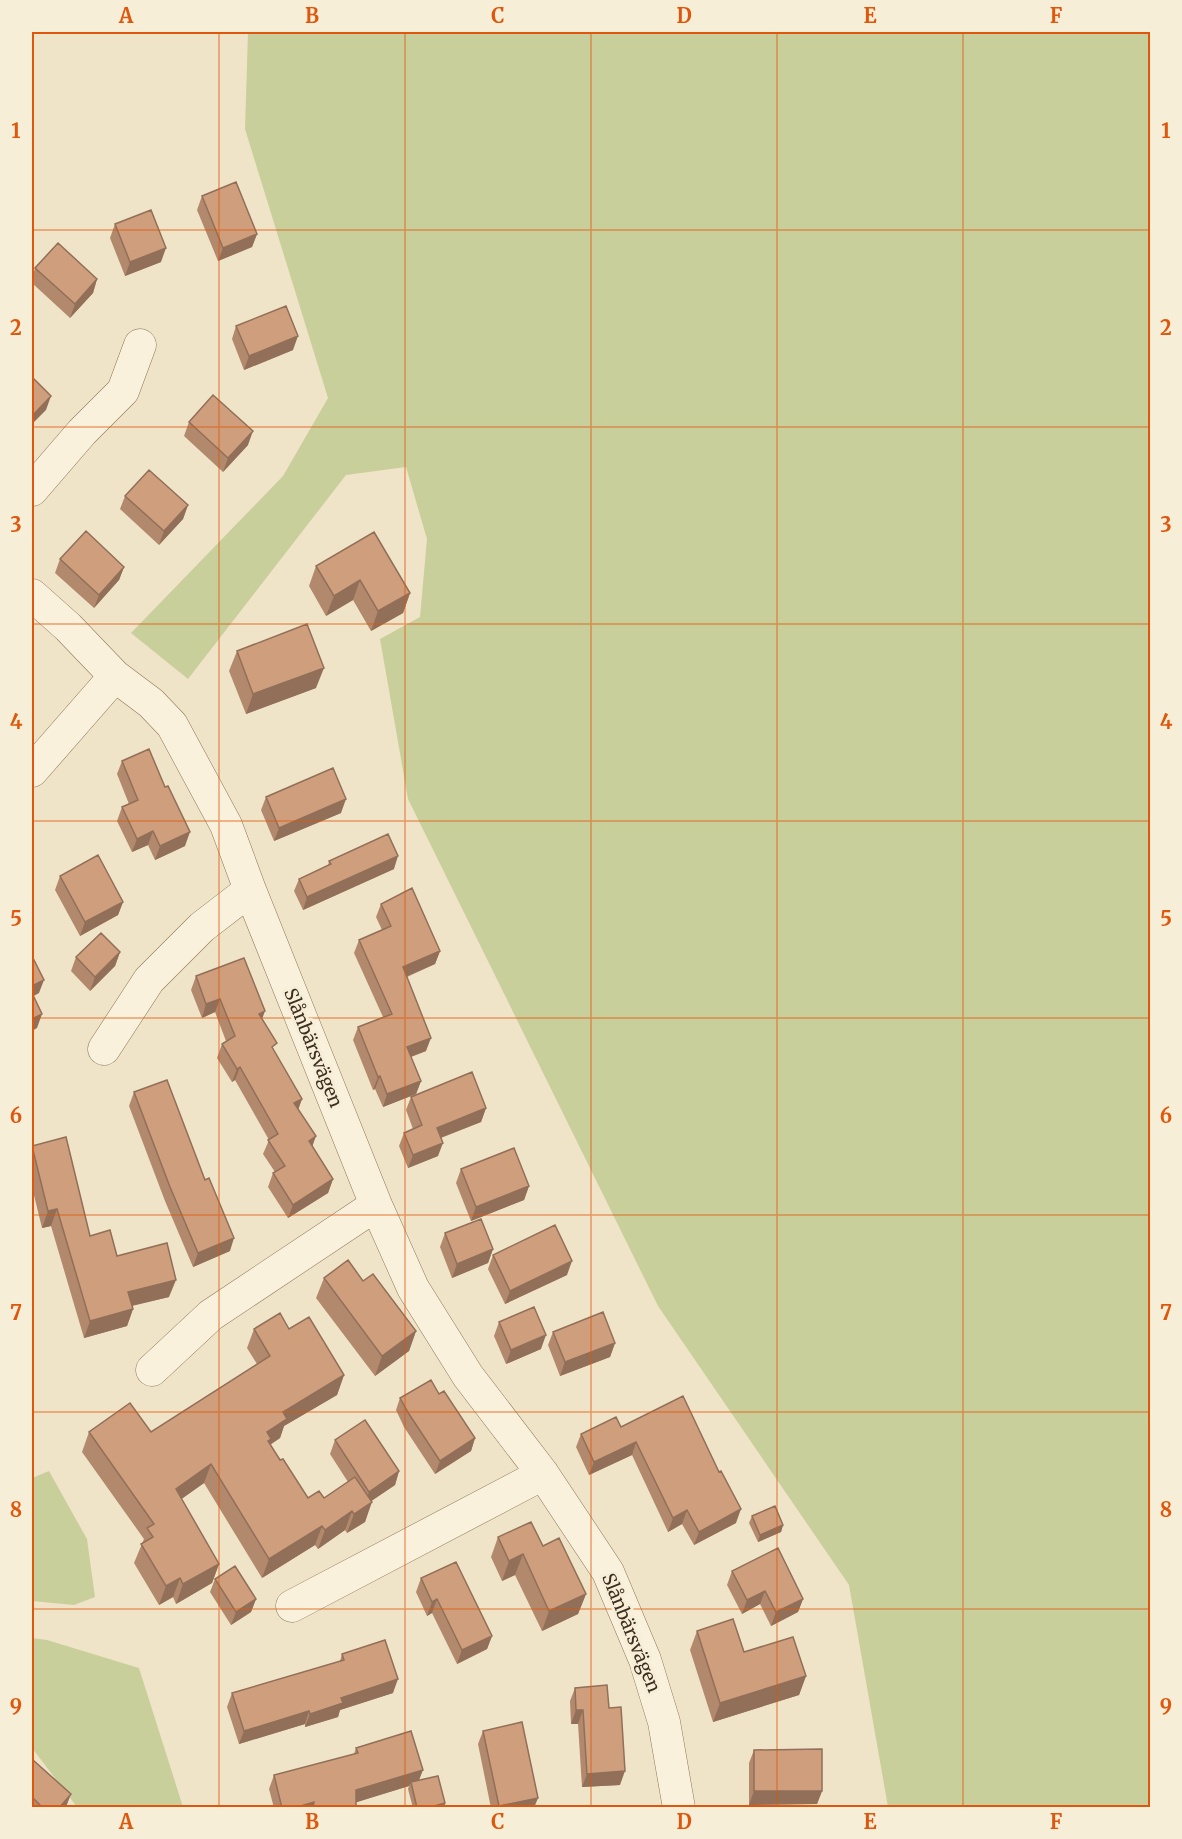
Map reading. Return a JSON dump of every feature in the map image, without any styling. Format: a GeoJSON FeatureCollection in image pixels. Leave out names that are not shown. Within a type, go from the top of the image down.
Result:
{"type":"FeatureCollection","features":[{"type":"Feature","properties":{"kind":"street"},"geometry":{"type":"LineString","coordinates":[[32,490],[82,432],[123,391],[140,345]]}},
{"type":"Feature","properties":{"kind":"street","name":"Slånbärsvägen"},"geometry":{"type":"LineString","coordinates":[[32,595],[68,627],[115,676],[152,703],[172,725],[226,825],[376,1205],[412,1288],[468,1376],[543,1474],[608,1572],[645,1660],[664,1722],[679,1808]]}},
{"type":"Feature","properties":{"kind":"street"},"geometry":{"type":"LineString","coordinates":[[32,771],[115,676]]}},
{"type":"Feature","properties":{"kind":"street"},"geometry":{"type":"LineString","coordinates":[[104,1049],[149,980],[202,927],[250,890]]}},
{"type":"Feature","properties":{"kind":"street"},"geometry":{"type":"LineString","coordinates":[[152,1370],[211,1315],[376,1205]]}},
{"type":"Feature","properties":{"kind":"street"},"geometry":{"type":"LineString","coordinates":[[292,1606],[543,1474]]}},
{"type":"Feature","properties":{"kind":"green space"},"geometry":{"type":"Polygon","coordinates":[[[248,32],[1150,32],[1150,1807],[888,1807],[849,1585],[658,1306],[408,799],[380,639],[420,617],[427,539],[406,467],[346,475],[188,679],[131,633],[283,476],[328,398],[245,129],[248,32]]]}},
{"type":"Feature","properties":{"kind":"green space"},"geometry":{"type":"Polygon","coordinates":[[[49,1471],[87,1539],[95,1597],[74,1605],[32,1601],[32,1478],[49,1471]]]}},
{"type":"Feature","properties":{"kind":"green space"},"geometry":{"type":"Polygon","coordinates":[[[32,1638],[47,1640],[139,1668],[183,1807],[77,1807],[32,1748],[32,1638]]]}},
{"type":"Feature","properties":{"kind":"building"},"geometry":{"type":"Polygon","coordinates":[[[236,182],[257,234],[223,248],[202,196],[236,182]]]}},
{"type":"Feature","properties":{"kind":"building"},"geometry":{"type":"Polygon","coordinates":[[[151,210],[166,248],[130,262],[115,224],[151,210]]]}},
{"type":"Feature","properties":{"kind":"building"},"geometry":{"type":"Polygon","coordinates":[[[58,243],[97,279],[75,304],[35,268],[58,243]]]}},
{"type":"Feature","properties":{"kind":"building"},"geometry":{"type":"Polygon","coordinates":[[[286,306],[298,336],[249,356],[236,326],[286,306]]]}},
{"type":"Feature","properties":{"kind":"building"},"geometry":{"type":"Polygon","coordinates":[[[32,377],[51,396],[32,416],[32,377]]]}},
{"type":"Feature","properties":{"kind":"building"},"geometry":{"type":"Polygon","coordinates":[[[213,395],[253,431],[228,458],[189,422],[213,395]]]}},
{"type":"Feature","properties":{"kind":"building"},"geometry":{"type":"Polygon","coordinates":[[[149,470],[188,505],[164,531],[125,496],[149,470]]]}},
{"type":"Feature","properties":{"kind":"building"},"geometry":{"type":"Polygon","coordinates":[[[86,531],[124,567],[99,595],[60,559],[86,531]]]}},
{"type":"Feature","properties":{"kind":"building"},"geometry":{"type":"Polygon","coordinates":[[[374,532],[410,593],[378,611],[360,580],[334,596],[316,566],[374,532]]]}},
{"type":"Feature","properties":{"kind":"building"},"geometry":{"type":"Polygon","coordinates":[[[307,624],[324,668],[253,694],[237,651],[307,624]]]}},
{"type":"Feature","properties":{"kind":"building"},"geometry":{"type":"Polygon","coordinates":[[[149,749],[165,787],[168,786],[190,832],[160,846],[153,831],[137,839],[122,807],[138,800],[122,761],[149,749]]]}},
{"type":"Feature","properties":{"kind":"building"},"geometry":{"type":"Polygon","coordinates":[[[333,768],[346,799],[279,828],[266,797],[333,768]]]}},
{"type":"Feature","properties":{"kind":"building"},"geometry":{"type":"Polygon","coordinates":[[[388,834],[398,856],[307,897],[299,879],[331,864],[329,861],[388,834]]]}},
{"type":"Feature","properties":{"kind":"building"},"geometry":{"type":"Polygon","coordinates":[[[98,855],[123,902],[85,922],[60,876],[98,855]]]}},
{"type":"Feature","properties":{"kind":"building"},"geometry":{"type":"Polygon","coordinates":[[[412,888],[440,951],[403,967],[431,1038],[407,1047],[421,1081],[387,1094],[358,1027],[392,1014],[359,940],[391,926],[381,904],[412,888]]]}},
{"type":"Feature","properties":{"kind":"building"},"geometry":{"type":"Polygon","coordinates":[[[101,933],[120,952],[95,977],[76,957],[101,933]]]}},
{"type":"Feature","properties":{"kind":"building"},"geometry":{"type":"Polygon","coordinates":[[[32,956],[44,980],[32,986],[32,956]]]}},
{"type":"Feature","properties":{"kind":"building"},"geometry":{"type":"Polygon","coordinates":[[[244,958],[265,1011],[259,1014],[277,1043],[272,1047],[302,1099],[294,1103],[316,1136],[309,1141],[333,1179],[293,1205],[273,1173],[285,1166],[268,1140],[278,1134],[240,1067],[237,1069],[222,1044],[235,1036],[220,999],[206,1004],[196,976],[244,958]]]}},
{"type":"Feature","properties":{"kind":"building"},"geometry":{"type":"Polygon","coordinates":[[[32,993],[42,1014],[32,1019],[32,993]]]}},
{"type":"Feature","properties":{"kind":"building"},"geometry":{"type":"Polygon","coordinates":[[[472,1072],[486,1108],[437,1128],[443,1143],[413,1155],[404,1133],[422,1125],[411,1097],[472,1072]]]}},
{"type":"Feature","properties":{"kind":"building"},"geometry":{"type":"Polygon","coordinates":[[[167,1080],[205,1180],[209,1178],[234,1238],[198,1253],[134,1092],[167,1080]]]}},
{"type":"Feature","properties":{"kind":"building"},"geometry":{"type":"Polygon","coordinates":[[[66,1137],[90,1236],[110,1230],[117,1256],[167,1243],[176,1280],[128,1292],[133,1309],[90,1321],[57,1209],[48,1211],[32,1146],[66,1137]]]}},
{"type":"Feature","properties":{"kind":"building"},"geometry":{"type":"Polygon","coordinates":[[[514,1148],[529,1186],[476,1207],[461,1169],[514,1148]]]}},
{"type":"Feature","properties":{"kind":"building"},"geometry":{"type":"Polygon","coordinates":[[[481,1219],[493,1249],[457,1264],[445,1233],[481,1219]]]}},
{"type":"Feature","properties":{"kind":"building"},"geometry":{"type":"Polygon","coordinates":[[[555,1225],[572,1261],[510,1291],[493,1255],[555,1225]]]}},
{"type":"Feature","properties":{"kind":"building"},"geometry":{"type":"Polygon","coordinates":[[[348,1260],[363,1281],[373,1274],[416,1331],[382,1356],[324,1278],[348,1260]]]}},
{"type":"Feature","properties":{"kind":"building"},"geometry":{"type":"Polygon","coordinates":[[[534,1307],[546,1335],[511,1350],[499,1322],[534,1307]]]}},
{"type":"Feature","properties":{"kind":"building"},"geometry":{"type":"Polygon","coordinates":[[[603,1312],[615,1343],[565,1362],[553,1332],[603,1312]]]}},
{"type":"Feature","properties":{"kind":"building"},"geometry":{"type":"Polygon","coordinates":[[[280,1313],[289,1329],[309,1317],[344,1375],[283,1412],[287,1419],[267,1432],[271,1439],[268,1441],[280,1460],[283,1459],[308,1498],[319,1491],[324,1498],[355,1477],[372,1502],[354,1514],[352,1511],[325,1530],[322,1526],[269,1559],[211,1464],[176,1489],[219,1564],[183,1584],[180,1578],[166,1586],[141,1544],[153,1537],[147,1528],[154,1524],[89,1432],[130,1403],[151,1432],[270,1356],[254,1329],[280,1313]]]}},
{"type":"Feature","properties":{"kind":"building"},"geometry":{"type":"Polygon","coordinates":[[[431,1380],[439,1394],[444,1391],[475,1438],[440,1461],[400,1398],[431,1380]]]}},
{"type":"Feature","properties":{"kind":"building"},"geometry":{"type":"Polygon","coordinates":[[[683,1396],[719,1472],[721,1471],[741,1509],[699,1532],[687,1510],[673,1518],[636,1442],[594,1462],[581,1434],[616,1417],[621,1427],[683,1396]]]}},
{"type":"Feature","properties":{"kind":"building"},"geometry":{"type":"Polygon","coordinates":[[[365,1420],[399,1471],[369,1492],[335,1440],[365,1420]]]}},
{"type":"Feature","properties":{"kind":"building"},"geometry":{"type":"Polygon","coordinates":[[[775,1506],[783,1525],[760,1535],[752,1516],[775,1506]]]}},
{"type":"Feature","properties":{"kind":"building"},"geometry":{"type":"Polygon","coordinates":[[[531,1522],[543,1546],[559,1538],[586,1594],[549,1611],[523,1554],[509,1561],[498,1537],[531,1522]]]}},
{"type":"Feature","properties":{"kind":"building"},"geometry":{"type":"Polygon","coordinates":[[[778,1548],[803,1599],[776,1612],[765,1591],[747,1600],[732,1571],[778,1548]]]}},
{"type":"Feature","properties":{"kind":"building"},"geometry":{"type":"Polygon","coordinates":[[[456,1562],[492,1636],[462,1650],[437,1599],[432,1602],[421,1578],[456,1562]]]}},
{"type":"Feature","properties":{"kind":"building"},"geometry":{"type":"Polygon","coordinates":[[[235,1566],[256,1599],[236,1612],[215,1579],[235,1566]]]}},
{"type":"Feature","properties":{"kind":"building"},"geometry":{"type":"Polygon","coordinates":[[[733,1619],[744,1652],[793,1637],[806,1676],[720,1703],[697,1631],[733,1619]]]}},
{"type":"Feature","properties":{"kind":"building"},"geometry":{"type":"Polygon","coordinates":[[[385,1640],[398,1679],[341,1698],[343,1703],[244,1731],[232,1693],[344,1660],[342,1654],[385,1640]]]}},
{"type":"Feature","properties":{"kind":"building"},"geometry":{"type":"Polygon","coordinates":[[[607,1685],[609,1708],[621,1707],[625,1771],[587,1774],[583,1710],[576,1710],[575,1688],[607,1685]]]}},
{"type":"Feature","properties":{"kind":"building"},"geometry":{"type":"Polygon","coordinates":[[[522,1722],[538,1798],[499,1806],[483,1731],[522,1722]]]}},
{"type":"Feature","properties":{"kind":"building"},"geometry":{"type":"Polygon","coordinates":[[[411,1731],[423,1770],[356,1790],[356,1808],[313,1808],[314,1802],[294,1808],[282,1808],[274,1775],[358,1753],[356,1748],[411,1731]]]}},
{"type":"Feature","properties":{"kind":"building"},"geometry":{"type":"Polygon","coordinates":[[[822,1749],[822,1791],[754,1791],[754,1750],[822,1749]]]}},
{"type":"Feature","properties":{"kind":"building"},"geometry":{"type":"Polygon","coordinates":[[[33,1760],[71,1794],[59,1808],[43,1808],[32,1797],[33,1760]]]}},
{"type":"Feature","properties":{"kind":"building"},"geometry":{"type":"Polygon","coordinates":[[[438,1776],[445,1803],[417,1808],[411,1782],[438,1776]]]}}]}
